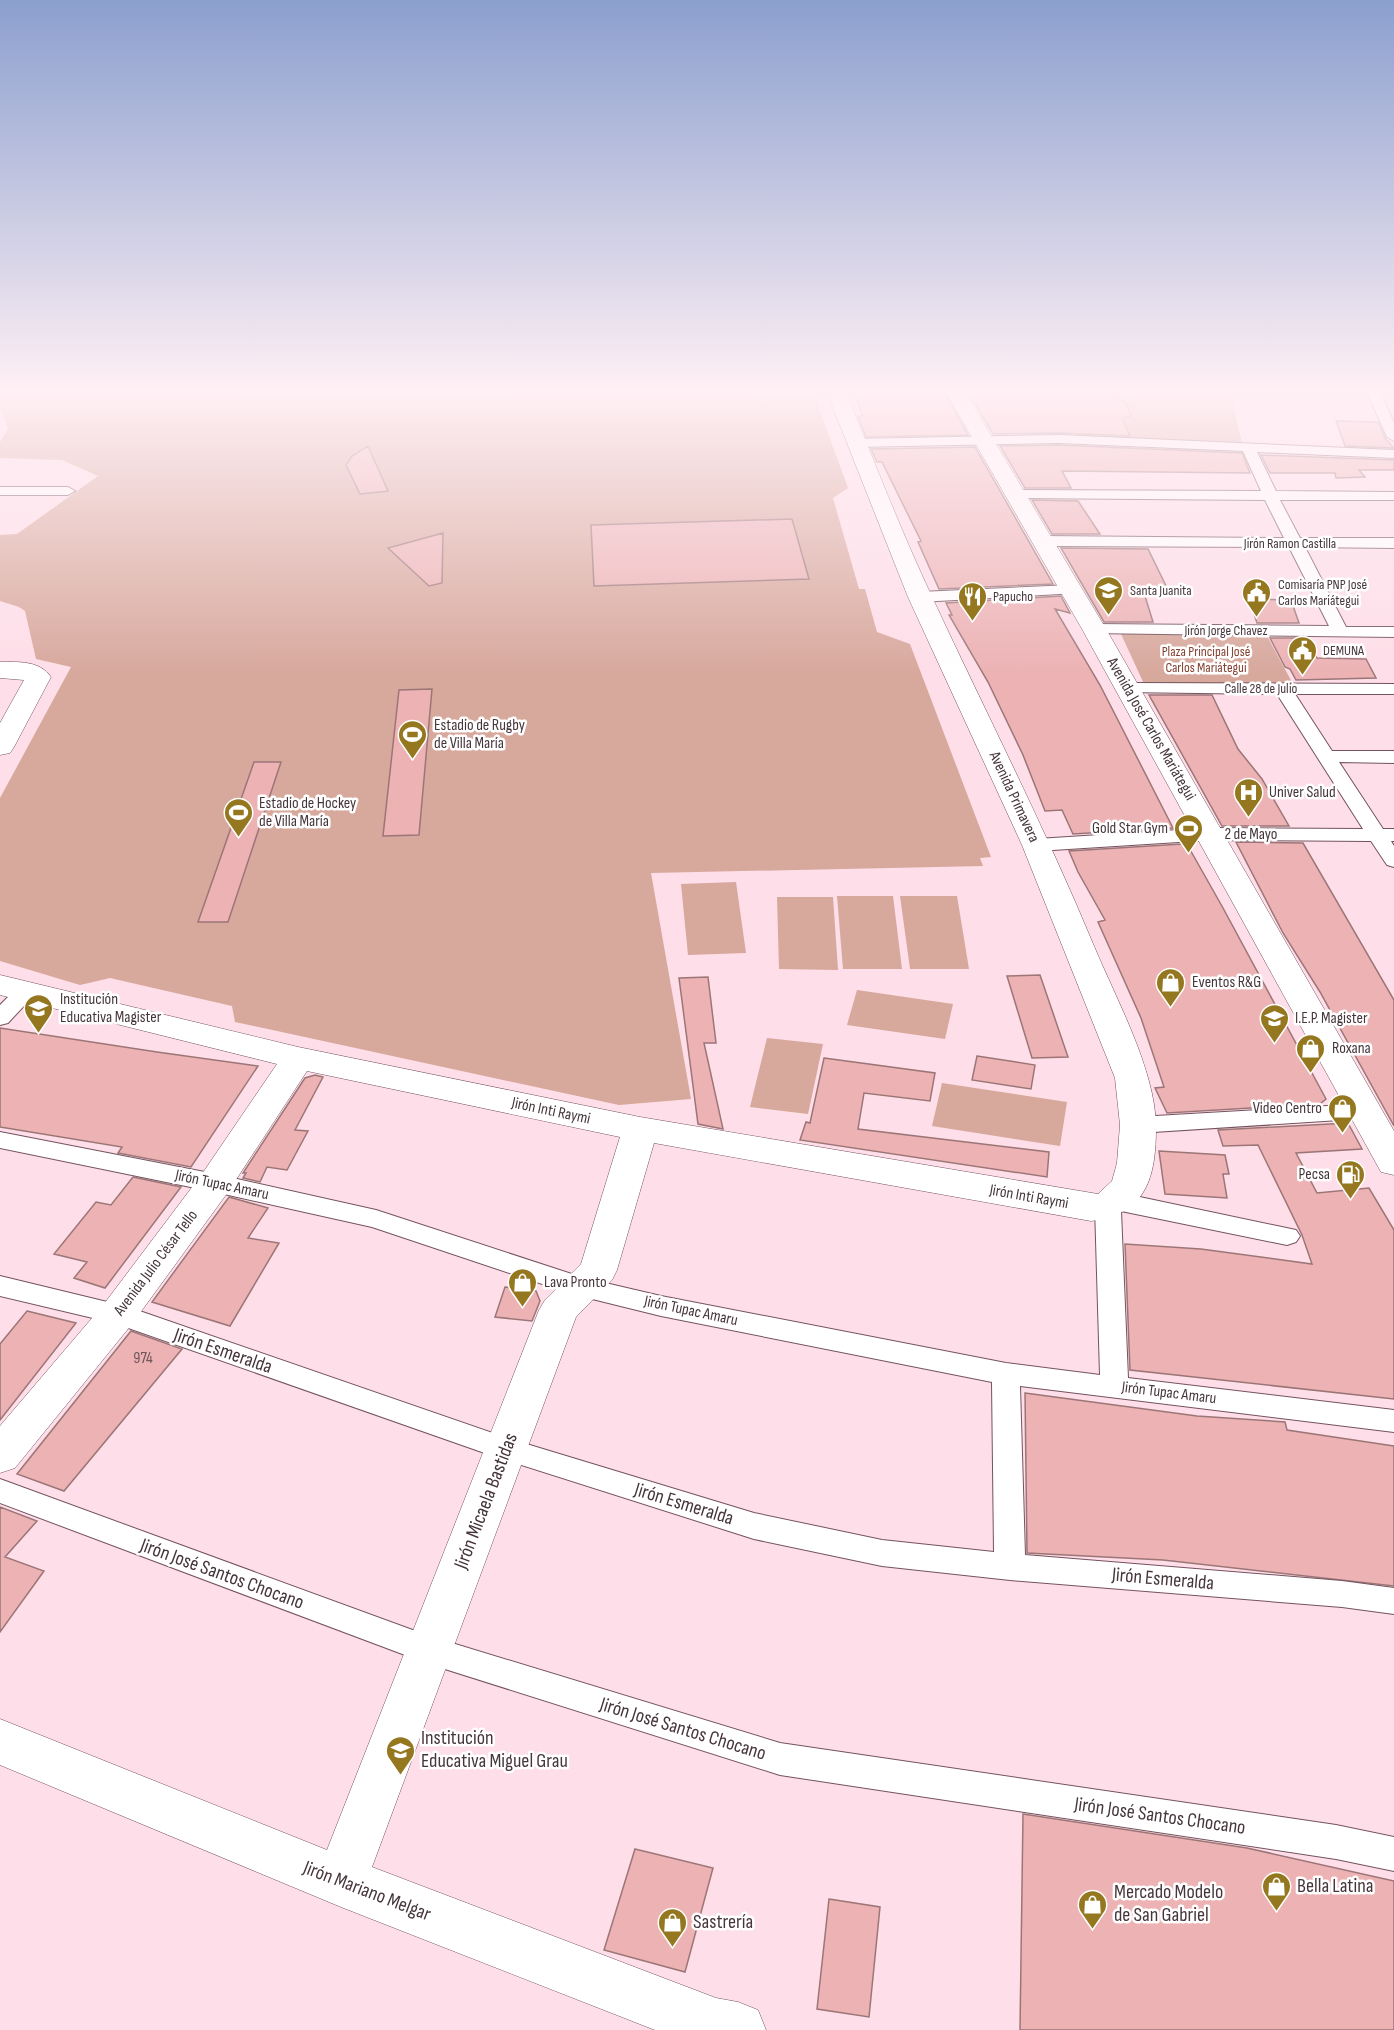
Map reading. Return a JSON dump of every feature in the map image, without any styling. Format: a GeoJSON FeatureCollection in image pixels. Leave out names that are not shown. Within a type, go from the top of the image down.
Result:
{"type":"FeatureCollection","features":[{"type":"Feature","properties":{"kind":"street","name":"Avenida Primavera"},"geometry":{"type":"LineString","coordinates":[[873,487],[920,597],[1037,845],[1132,1078],[1138,1125],[1135,1163],[1129,1186],[1112,1204]]}},
{"type":"Feature","properties":{"kind":"street","name":"Avenida José Carlos Mariátegui"},"geometry":{"type":"LineString","coordinates":[[1011,487],[1094,629],[1363,1112],[1394,1163]]}},
{"type":"Feature","properties":{"kind":"street"},"geometry":{"type":"LineString","coordinates":[[1266,487],[1340,631]]}},
{"type":"Feature","properties":{"kind":"street"},"geometry":{"type":"LineString","coordinates":[[0,490],[68,491]]}},
{"type":"Feature","properties":{"kind":"street"},"geometry":{"type":"LineString","coordinates":[[1015,494],[1394,496]]}},
{"type":"Feature","properties":{"kind":"street","name":"Jirón Ramon Castilla"},"geometry":{"type":"LineString","coordinates":[[1041,541],[1394,543]]}},
{"type":"Feature","properties":{"kind":"street"},"geometry":{"type":"LineString","coordinates":[[920,597],[1071,590]]}},
{"type":"Feature","properties":{"kind":"street","name":"Jirón Jorge Chavez"},"geometry":{"type":"LineString","coordinates":[[1094,629],[1394,632]]}},
{"type":"Feature","properties":{"kind":"street"},"geometry":{"type":"LineString","coordinates":[[0,747],[7,722],[38,677],[13,670]]}},
{"type":"Feature","properties":{"kind":"street","name":"Calle 28 de Julio"},"geometry":{"type":"LineString","coordinates":[[1127,688],[1394,689]]}},
{"type":"Feature","properties":{"kind":"street"},"geometry":{"type":"LineString","coordinates":[[1282,688],[1325,756],[1385,835],[1394,861]]}},
{"type":"Feature","properties":{"kind":"street"},"geometry":{"type":"LineString","coordinates":[[1325,756],[1394,757]]}},
{"type":"Feature","properties":{"kind":"street","name":"2 de Mayo"},"geometry":{"type":"LineString","coordinates":[[1037,845],[1210,834],[1385,835]]}},
{"type":"Feature","properties":{"kind":"street"},"geometry":{"type":"LineString","coordinates":[[0,1018],[12,989]]}},
{"type":"Feature","properties":{"kind":"street","name":"Jirón Inti Raymi"},"geometry":{"type":"LineString","coordinates":[[12,989],[298,1058],[640,1129],[1091,1208],[1112,1204]]}},
{"type":"Feature","properties":{"kind":"street","name":"Avenida Julio César Tello"},"geometry":{"type":"LineString","coordinates":[[0,1456],[118,1314],[215,1183],[298,1058]]}},
{"type":"Feature","properties":{"kind":"street"},"geometry":{"type":"LineString","coordinates":[[1138,1125],[1363,1112]]}},
{"type":"Feature","properties":{"kind":"street","name":"Jirón Micaela Bastidas"},"geometry":{"type":"LineString","coordinates":[[340,1881],[559,1310],[598,1270],[640,1129]]}},
{"type":"Feature","properties":{"kind":"street","name":"Jirón Tupac Amaru"},"geometry":{"type":"LineString","coordinates":[[0,1140],[215,1183],[376,1219],[581,1287],[1006,1374],[1394,1421]]}},
{"type":"Feature","properties":{"kind":"street"},"geometry":{"type":"LineString","coordinates":[[1114,1386],[1112,1204],[1287,1236]]}},
{"type":"Feature","properties":{"kind":"street","name":"Jirón Esmeralda"},"geometry":{"type":"LineString","coordinates":[[0,1286],[118,1314],[506,1449],[754,1526],[882,1553],[1010,1567],[1342,1594],[1394,1601]]}},
{"type":"Feature","properties":{"kind":"street"},"geometry":{"type":"LineString","coordinates":[[1006,1374],[1010,1567]]}},
{"type":"Feature","properties":{"kind":"street","name":"Jirón José Santos Chocano"},"geometry":{"type":"LineString","coordinates":[[0,1491],[429,1650],[780,1759],[1336,1842],[1394,1854]]}},
{"type":"Feature","properties":{"kind":"street","name":"Jirón Mariano Melgar"},"geometry":{"type":"LineString","coordinates":[[0,1742],[340,1881],[723,2028]]}},
{"type":"Feature","properties":{"kind":"green space"},"geometry":{"type":"Polygon","coordinates":[[[83,487],[848,487],[833,498],[859,589],[865,589],[877,632],[910,644],[991,857],[980,858],[983,866],[651,873],[691,1099],[619,1105],[235,1022],[232,1006],[110,978],[80,985],[0,961],[0,798],[71,667],[36,659],[25,611],[0,601],[0,535],[17,534],[83,487]]]}},
{"type":"Feature","properties":{"kind":"green space","name":"Plaza Principal José Carlos Mariátegui"},"geometry":{"type":"Polygon","coordinates":[[[1121,634],[1266,634],[1293,684],[1144,684],[1121,634]]]}},
{"type":"Feature","properties":{"kind":"green space"},"geometry":{"type":"Polygon","coordinates":[[[736,882],[746,953],[688,955],[681,884],[736,882]]]}},
{"type":"Feature","properties":{"kind":"green space"},"geometry":{"type":"Polygon","coordinates":[[[837,896],[893,896],[902,969],[843,969],[837,896]]]}},
{"type":"Feature","properties":{"kind":"green space"},"geometry":{"type":"Polygon","coordinates":[[[900,896],[957,896],[969,969],[910,969],[900,896]]]}},
{"type":"Feature","properties":{"kind":"green space"},"geometry":{"type":"Polygon","coordinates":[[[777,897],[833,897],[838,970],[779,969],[777,897]]]}},
{"type":"Feature","properties":{"kind":"green space"},"geometry":{"type":"Polygon","coordinates":[[[857,990],[953,1004],[945,1039],[847,1025],[857,990]]]}},
{"type":"Feature","properties":{"kind":"green space"},"geometry":{"type":"Polygon","coordinates":[[[767,1038],[823,1044],[808,1114],[750,1107],[767,1038]]]}},
{"type":"Feature","properties":{"kind":"green space"},"geometry":{"type":"Polygon","coordinates":[[[942,1083],[1067,1102],[1060,1146],[932,1126],[942,1083]]]}},
{"type":"Feature","properties":{"kind":"building"},"geometry":{"type":"Polygon","coordinates":[[[356,487],[386,487],[388,491],[360,494],[356,487]]]}},
{"type":"Feature","properties":{"kind":"building"},"geometry":{"type":"Polygon","coordinates":[[[894,487],[998,487],[1053,584],[939,589],[918,542],[921,541],[894,487]]]}},
{"type":"Feature","properties":{"kind":"building"},"geometry":{"type":"Polygon","coordinates":[[[1024,487],[1071,488],[1025,488],[1024,487]]]}},
{"type":"Feature","properties":{"kind":"building"},"geometry":{"type":"Polygon","coordinates":[[[1032,500],[1078,501],[1100,534],[1052,534],[1032,500]]]}},
{"type":"Feature","properties":{"kind":"building"},"geometry":{"type":"Polygon","coordinates":[[[792,519],[809,579],[594,586],[591,525],[792,519]]]}},
{"type":"Feature","properties":{"kind":"building"},"geometry":{"type":"Polygon","coordinates":[[[443,533],[442,583],[429,586],[388,548],[443,533]]]}},
{"type":"Feature","properties":{"kind":"building"},"geometry":{"type":"Polygon","coordinates":[[[1061,548],[1148,549],[1171,596],[1145,596],[1153,622],[1104,622],[1061,548]]]}},
{"type":"Feature","properties":{"kind":"building"},"geometry":{"type":"Polygon","coordinates":[[[1061,596],[1070,613],[1055,609],[1100,685],[1173,828],[1073,834],[1062,810],[1045,811],[1023,755],[988,682],[949,615],[952,615],[946,603],[1061,596]]]}},
{"type":"Feature","properties":{"kind":"building","name":"Comisaría PNP José Carlos Mariátegui"},"geometry":{"type":"Polygon","coordinates":[[[1249,599],[1291,600],[1299,623],[1257,623],[1249,599]]]}},
{"type":"Feature","properties":{"kind":"building"},"geometry":{"type":"Polygon","coordinates":[[[1270,638],[1307,638],[1317,658],[1366,659],[1376,678],[1296,680],[1290,669],[1285,667],[1270,638]]]}},
{"type":"Feature","properties":{"kind":"building"},"geometry":{"type":"Polygon","coordinates":[[[432,689],[419,835],[383,836],[399,690],[432,689]]]}},
{"type":"Feature","properties":{"kind":"building"},"geometry":{"type":"Polygon","coordinates":[[[1149,695],[1212,695],[1238,749],[1262,779],[1289,826],[1222,826],[1149,695]]]}},
{"type":"Feature","properties":{"kind":"building"},"geometry":{"type":"Polygon","coordinates":[[[254,762],[281,762],[228,922],[198,922],[254,762]]]}},
{"type":"Feature","properties":{"kind":"building"},"geometry":{"type":"Polygon","coordinates":[[[1236,842],[1303,843],[1394,1000],[1394,1126],[1320,992],[1283,933],[1236,842]]]}},
{"type":"Feature","properties":{"kind":"building"},"geometry":{"type":"Polygon","coordinates":[[[1182,844],[1188,846],[1326,1099],[1320,1104],[1167,1113],[1155,1088],[1164,1087],[1141,1018],[1098,922],[1105,920],[1069,851],[1182,844]]]}},
{"type":"Feature","properties":{"kind":"building"},"geometry":{"type":"Polygon","coordinates":[[[1040,975],[1068,1057],[1032,1058],[1007,976],[1040,975]]]}},
{"type":"Feature","properties":{"kind":"building"},"geometry":{"type":"Polygon","coordinates":[[[708,977],[716,1043],[704,1043],[723,1129],[698,1124],[679,978],[708,977]]]}},
{"type":"Feature","properties":{"kind":"building"},"geometry":{"type":"Polygon","coordinates":[[[0,1028],[258,1066],[191,1167],[118,1153],[122,1147],[0,1127],[0,1028]]]}},
{"type":"Feature","properties":{"kind":"building"},"geometry":{"type":"Polygon","coordinates":[[[977,1056],[1035,1065],[1031,1089],[972,1080],[977,1056]]]}},
{"type":"Feature","properties":{"kind":"building"},"geometry":{"type":"Polygon","coordinates":[[[824,1058],[935,1073],[930,1101],[864,1093],[858,1129],[1049,1152],[1047,1177],[800,1140],[806,1122],[810,1123],[824,1058]]]}},
{"type":"Feature","properties":{"kind":"building"},"geometry":{"type":"Polygon","coordinates":[[[315,1075],[323,1077],[295,1130],[308,1131],[287,1170],[267,1167],[260,1182],[243,1178],[246,1173],[243,1173],[305,1078],[315,1075]]]}},
{"type":"Feature","properties":{"kind":"building"},"geometry":{"type":"Polygon","coordinates":[[[1348,1123],[1362,1149],[1296,1153],[1317,1193],[1369,1188],[1394,1230],[1394,1399],[1130,1370],[1125,1244],[1201,1249],[1312,1264],[1302,1235],[1258,1145],[1223,1146],[1218,1130],[1348,1123]]]}},
{"type":"Feature","properties":{"kind":"building"},"geometry":{"type":"Polygon","coordinates":[[[1159,1151],[1225,1155],[1229,1174],[1223,1174],[1227,1198],[1165,1194],[1159,1151]]]}},
{"type":"Feature","properties":{"kind":"building"},"geometry":{"type":"Polygon","coordinates":[[[133,1177],[181,1187],[105,1288],[74,1278],[87,1262],[54,1254],[96,1202],[111,1205],[133,1177]]]}},
{"type":"Feature","properties":{"kind":"building"},"geometry":{"type":"Polygon","coordinates":[[[229,1197],[268,1208],[248,1238],[279,1243],[230,1326],[152,1302],[229,1197]]]}},
{"type":"Feature","properties":{"kind":"building"},"geometry":{"type":"Polygon","coordinates":[[[505,1287],[536,1291],[540,1301],[532,1321],[495,1317],[505,1287]]]}},
{"type":"Feature","properties":{"kind":"building"},"geometry":{"type":"Polygon","coordinates":[[[27,1311],[76,1323],[0,1420],[0,1344],[27,1311]]]}},
{"type":"Feature","properties":{"kind":"building"},"geometry":{"type":"Polygon","coordinates":[[[131,1331],[182,1349],[64,1491],[17,1474],[131,1331]]]}},
{"type":"Feature","properties":{"kind":"building"},"geometry":{"type":"Polygon","coordinates":[[[1025,1393],[1197,1416],[1285,1422],[1287,1430],[1394,1446],[1394,1586],[1163,1560],[1027,1553],[1025,1393]]]}},
{"type":"Feature","properties":{"kind":"building"},"geometry":{"type":"Polygon","coordinates":[[[0,1507],[37,1521],[5,1557],[44,1571],[0,1632],[0,1507]]]}},
{"type":"Feature","properties":{"kind":"building"},"geometry":{"type":"Polygon","coordinates":[[[1023,1814],[1247,1848],[1394,1881],[1394,2030],[1020,2030],[1023,1814]]]}},
{"type":"Feature","properties":{"kind":"building"},"geometry":{"type":"Polygon","coordinates":[[[635,1849],[713,1868],[685,1972],[604,1950],[635,1849]]]}},
{"type":"Feature","properties":{"kind":"building"},"geometry":{"type":"Polygon","coordinates":[[[829,1899],[880,1907],[869,2017],[817,2009],[829,1899]]]}},
{"type":"Feature","properties":{"kind":"place","name":"Santa Juanita"},"geometry":{"type":"Point","coordinates":[1109,616]}},
{"type":"Feature","properties":{"kind":"place","name":"Comisaría PNP José Carlos Mariátegui"},"geometry":{"type":"Point","coordinates":[1257,618]}},
{"type":"Feature","properties":{"kind":"place","name":"Papucho"},"geometry":{"type":"Point","coordinates":[972,622]}},
{"type":"Feature","properties":{"kind":"place","name":"DEMUNA"},"geometry":{"type":"Point","coordinates":[1302,676]}},
{"type":"Feature","properties":{"kind":"place","name":"Estadio de Rugby de Villa María"},"geometry":{"type":"Point","coordinates":[413,760]}},
{"type":"Feature","properties":{"kind":"place","name":"Univer Salud"},"geometry":{"type":"Point","coordinates":[1248,818]}},
{"type":"Feature","properties":{"kind":"place","name":"Estadio de Hockey de Villa María"},"geometry":{"type":"Point","coordinates":[238,838]}},
{"type":"Feature","properties":{"kind":"place","name":"Gold Star Gym"},"geometry":{"type":"Point","coordinates":[1189,854]}},
{"type":"Feature","properties":{"kind":"place","name":"Eventos R&G"},"geometry":{"type":"Point","coordinates":[1171,1008]}},
{"type":"Feature","properties":{"kind":"place","name":"Institución Educativa Magister"},"geometry":{"type":"Point","coordinates":[39,1034]}},
{"type":"Feature","properties":{"kind":"place","name":"I.E.P. Magister"},"geometry":{"type":"Point","coordinates":[1274,1044]}},
{"type":"Feature","properties":{"kind":"place","name":"Roxana"},"geometry":{"type":"Point","coordinates":[1311,1074]}},
{"type":"Feature","properties":{"kind":"place","name":"Video Centro"},"geometry":{"type":"Point","coordinates":[1343,1134]}},
{"type":"Feature","properties":{"kind":"place","name":"Pecsa"},"geometry":{"type":"Point","coordinates":[1351,1200]}},
{"type":"Feature","properties":{"kind":"place","name":"Lava Pronto"},"geometry":{"type":"Point","coordinates":[523,1308]}},
{"type":"Feature","properties":{"kind":"place","name":"Institución Educativa Miguel Grau"},"geometry":{"type":"Point","coordinates":[400,1776]}},
{"type":"Feature","properties":{"kind":"place","name":"Bella Latina"},"geometry":{"type":"Point","coordinates":[1276,1912]}},
{"type":"Feature","properties":{"kind":"place","name":"Mercado Modelo de San Gabriel"},"geometry":{"type":"Point","coordinates":[1093,1930]}},
{"type":"Feature","properties":{"kind":"place","name":"Sastrería"},"geometry":{"type":"Point","coordinates":[672,1948]}}]}
